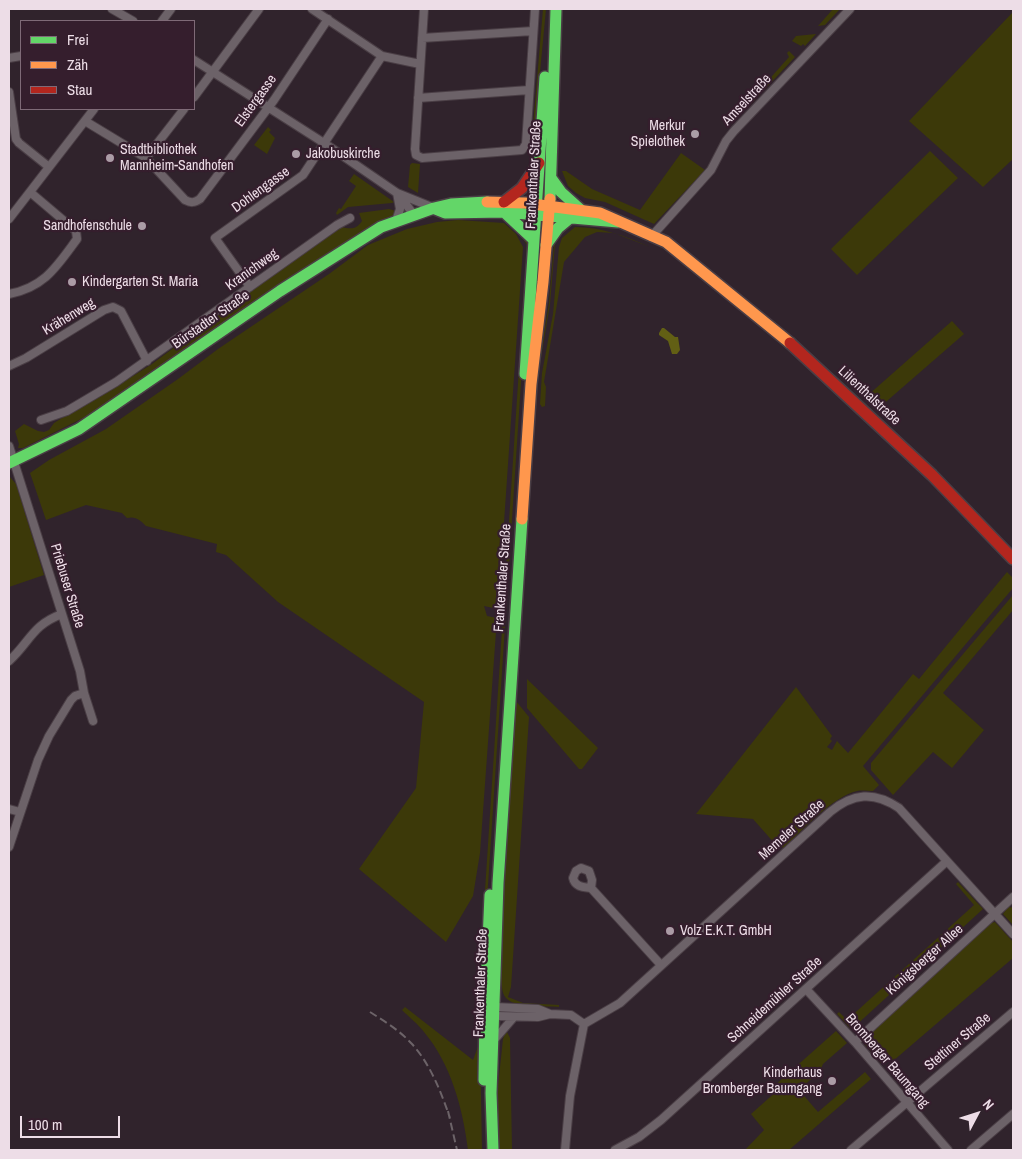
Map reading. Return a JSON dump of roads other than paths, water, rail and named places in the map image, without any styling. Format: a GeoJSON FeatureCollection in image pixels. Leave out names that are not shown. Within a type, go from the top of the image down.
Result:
{"type":"FeatureCollection","features":[{"type":"Feature","properties":{"kind":"main road","name":"Frankenthaler Straße"},"geometry":{"type":"LineString","coordinates":[[493,1150],[491,1101],[494,1040],[492,1011],[493,855],[549,9]]}},
{"type":"Feature","properties":{"kind":"main road","name":"Frankenthaler Straße"},"geometry":{"type":"LineString","coordinates":[[486,1150],[498,883],[530,394],[540,320],[551,178],[553,58],[556,9]]}},
{"type":"Feature","properties":{"kind":"main road"},"geometry":{"type":"LineString","coordinates":[[534,240],[504,207],[522,188],[538,163]]}},
{"type":"Feature","properties":{"kind":"main road"},"geometry":{"type":"LineString","coordinates":[[551,178],[561,192],[581,210]]}},
{"type":"Feature","properties":{"kind":"main road","name":"Bürstadter Straße"},"geometry":{"type":"LineString","coordinates":[[11,462],[87,424],[129,397],[280,291],[367,235],[396,221],[434,208],[470,202],[548,211]]}},
{"type":"Feature","properties":{"kind":"main road","name":"Lilienthalstraße"},"geometry":{"type":"LineString","coordinates":[[548,211],[581,210],[600,213],[666,242],[785,340],[869,416],[932,475],[1013,558]]}},
{"type":"Feature","properties":{"kind":"main road","name":"Lilienthalstraße"},"geometry":{"type":"LineString","coordinates":[[548,211],[570,218],[619,222]]}},
{"type":"Feature","properties":{"kind":"main road"},"geometry":{"type":"LineString","coordinates":[[546,245],[558,228],[570,218]]}},
{"type":"Feature","properties":{"kind":"street"},"geometry":{"type":"LineString","coordinates":[[112,9],[131,20]]}},
{"type":"Feature","properties":{"kind":"street"},"geometry":{"type":"LineString","coordinates":[[163,20],[171,9]]}},
{"type":"Feature","properties":{"kind":"street"},"geometry":{"type":"LineString","coordinates":[[195,96],[259,9]]}},
{"type":"Feature","properties":{"kind":"street"},"geometry":{"type":"LineString","coordinates":[[312,9],[382,56],[420,64]]}},
{"type":"Feature","properties":{"kind":"street"},"geometry":{"type":"LineString","coordinates":[[424,9],[416,155],[422,158],[522,150],[526,144],[535,9]]}},
{"type":"Feature","properties":{"kind":"street","name":"Amselstraße"},"geometry":{"type":"LineString","coordinates":[[651,237],[711,170],[726,141],[734,131],[850,9]]}},
{"type":"Feature","properties":{"kind":"street","name":"Elstergasse"},"geometry":{"type":"LineString","coordinates":[[84,121],[146,158],[184,200],[190,203],[196,202],[268,107],[328,20]]}},
{"type":"Feature","properties":{"kind":"street"},"geometry":{"type":"LineString","coordinates":[[422,38],[533,31]]}},
{"type":"Feature","properties":{"kind":"street","name":"Dohlengasse"},"geometry":{"type":"LineString","coordinates":[[250,287],[215,238],[303,175],[382,56]]}},
{"type":"Feature","properties":{"kind":"street"},"geometry":{"type":"LineString","coordinates":[[195,61],[324,143],[397,194],[434,208]]}},
{"type":"Feature","properties":{"kind":"street"},"geometry":{"type":"LineString","coordinates":[[418,98],[529,90]]}},
{"type":"Feature","properties":{"kind":"street"},"geometry":{"type":"LineString","coordinates":[[9,92],[12,135],[18,143],[49,167]]}},
{"type":"Feature","properties":{"kind":"street"},"geometry":{"type":"LineString","coordinates":[[9,219],[93,110]]}},
{"type":"Feature","properties":{"kind":"street"},"geometry":{"type":"LineString","coordinates":[[146,158],[183,110]]}},
{"type":"Feature","properties":{"kind":"street"},"geometry":{"type":"LineString","coordinates":[[9,294],[28,288],[48,276],[77,239],[76,230],[30,192]]}},
{"type":"Feature","properties":{"kind":"street"},"geometry":{"type":"LineString","coordinates":[[397,194],[414,215]]}},
{"type":"Feature","properties":{"kind":"street"},"geometry":{"type":"LineString","coordinates":[[396,221],[400,209],[397,194]]}},
{"type":"Feature","properties":{"kind":"street","name":"Kranichweg"},"geometry":{"type":"LineString","coordinates":[[41,420],[67,411],[116,382],[337,225],[350,218]]}},
{"type":"Feature","properties":{"kind":"street","name":"Krähenweg"},"geometry":{"type":"LineString","coordinates":[[9,366],[26,358],[104,310],[113,308],[121,311],[147,361]]}},
{"type":"Feature","properties":{"kind":"street","name":"Priebuser Straße"},"geometry":{"type":"LineString","coordinates":[[9,446],[11,462],[80,671],[92,721]]}},
{"type":"Feature","properties":{"kind":"street"},"geometry":{"type":"LineString","coordinates":[[9,661],[36,630],[49,619],[62,614]]}},
{"type":"Feature","properties":{"kind":"street"},"geometry":{"type":"LineString","coordinates":[[9,847],[38,760],[49,736],[71,700],[75,696],[84,694]]}},
{"type":"Feature","properties":{"kind":"street","name":"Memeler Straße"},"geometry":{"type":"LineString","coordinates":[[584,1024],[620,1002],[830,812],[840,804],[861,796],[892,803],[905,814],[1013,934]]}},
{"type":"Feature","properties":{"kind":"street"},"geometry":{"type":"LineString","coordinates":[[9,809],[20,812]]}},
{"type":"Feature","properties":{"kind":"street","name":"Schneidemühler Straße"},"geometry":{"type":"LineString","coordinates":[[615,1150],[639,1137],[661,1120],[947,860]]}},
{"type":"Feature","properties":{"kind":"street"},"geometry":{"type":"LineString","coordinates":[[591,888],[661,965]]}},
{"type":"Feature","properties":{"kind":"street","name":"Königsberger Allee"},"geometry":{"type":"LineString","coordinates":[[855,1042],[1013,897]]}},
{"type":"Feature","properties":{"kind":"street","name":"Bromberger Baumgang"},"geometry":{"type":"LineString","coordinates":[[806,989],[855,1042],[948,1150]]}},
{"type":"Feature","properties":{"kind":"street"},"geometry":{"type":"LineString","coordinates":[[492,1011],[538,1009],[550,1014]]}},
{"type":"Feature","properties":{"kind":"street"},"geometry":{"type":"LineString","coordinates":[[492,1011],[514,1017],[538,1017],[550,1014],[570,1015],[584,1024],[570,1096],[565,1150]]}},
{"type":"Feature","properties":{"kind":"street","name":"Stettiner Straße"},"geometry":{"type":"LineString","coordinates":[[851,1150],[1013,1012]]}},
{"type":"Feature","properties":{"kind":"street"},"geometry":{"type":"LineString","coordinates":[[494,1040],[514,1017]]}},
{"type":"Feature","properties":{"kind":"street"},"geometry":{"type":"LineString","coordinates":[[972,1150],[1013,1114]]}},
{"type":"Feature","properties":{"kind":"railway"},"geometry":{"type":"LineString","coordinates":[[370,1012],[402,1034],[418,1051],[434,1078],[450,1118]]}},
{"type":"Feature","properties":{"kind":"railway"},"geometry":{"type":"LineString","coordinates":[[448,1111],[457,1150]]}},
{"type":"Feature","properties":{"kind":"place","name":"Merkur Spielothek"},"geometry":{"type":"Point","coordinates":[695,134]}},
{"type":"Feature","properties":{"kind":"place","name":"Jakobuskirche"},"geometry":{"type":"Point","coordinates":[296,154]}},
{"type":"Feature","properties":{"kind":"place","name":"Stadtbibliothek Mannheim-Sandhofen"},"geometry":{"type":"Point","coordinates":[110,158]}},
{"type":"Feature","properties":{"kind":"place","name":"Sandhofenschule"},"geometry":{"type":"Point","coordinates":[142,226]}},
{"type":"Feature","properties":{"kind":"place","name":"Kindergarten St. Maria"},"geometry":{"type":"Point","coordinates":[72,282]}},
{"type":"Feature","properties":{"kind":"place","name":"Volz E.K.T. GmbH"},"geometry":{"type":"Point","coordinates":[670,931]}},
{"type":"Feature","properties":{"kind":"place","name":"Kinderhaus Bromberger Baumgang"},"geometry":{"type":"Point","coordinates":[832,1081]}}]}
